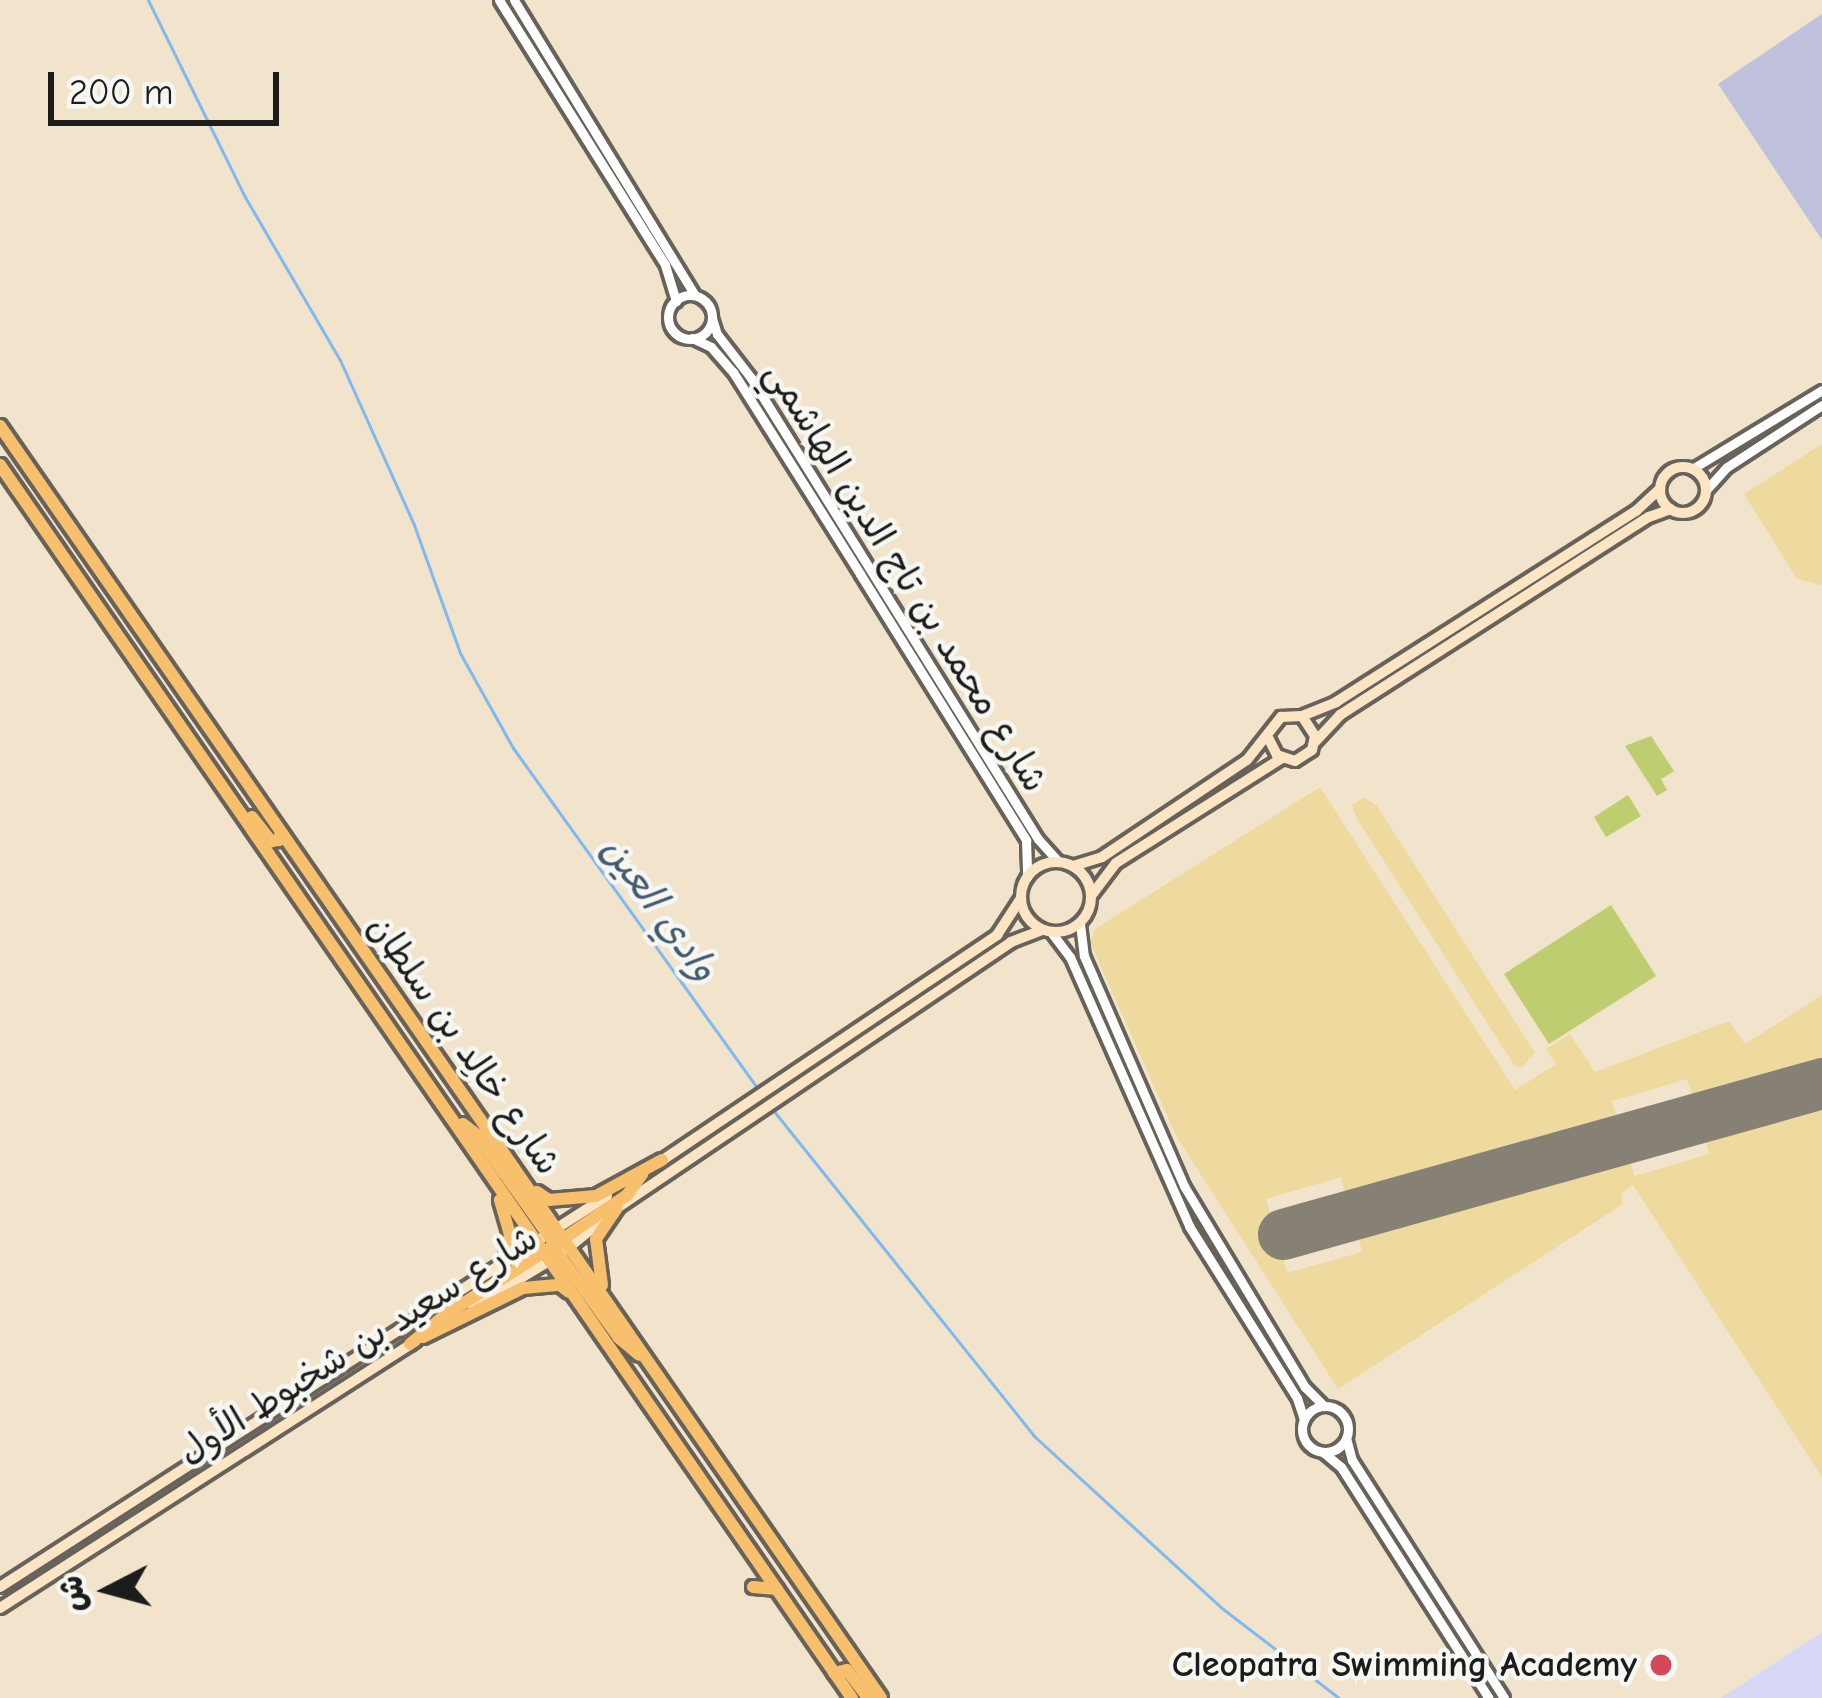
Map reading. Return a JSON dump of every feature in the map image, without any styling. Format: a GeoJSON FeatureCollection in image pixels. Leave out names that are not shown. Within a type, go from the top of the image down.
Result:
{"type":"FeatureCollection","features":[{"type":"Feature","properties":{"kind":"main road","name":"شارع خالِد بن سلطان"},"geometry":{"type":"LineString","coordinates":[[0,426],[516,1171],[617,1353],[852,1698]]}},
{"type":"Feature","properties":{"kind":"main road","name":"شارع خالِد بن سلطان"},"geometry":{"type":"LineString","coordinates":[[0,465],[457,1121],[553,1245],[612,1308],[880,1698]]}},
{"type":"Feature","properties":{"kind":"main road"},"geometry":{"type":"LineString","coordinates":[[1073,866],[1102,857],[1247,760],[1269,739],[1281,717],[1302,716],[1336,703],[1636,511],[1660,489],[1670,470],[1692,469],[1706,490],[1694,510],[1670,509],[1643,521],[1340,715],[1302,759],[1282,758],[1116,863],[1091,896],[1079,924],[1046,931],[1027,917],[1021,898],[1027,877],[1044,864],[1059,862],[1084,875],[1091,896]]}},
{"type":"Feature","properties":{"kind":"main road"},"geometry":{"type":"LineString","coordinates":[[1660,489],[1670,509]]}},
{"type":"Feature","properties":{"kind":"main road"},"geometry":{"type":"LineString","coordinates":[[69,566],[74,561],[85,563],[128,613]]}},
{"type":"Feature","properties":{"kind":"main road"},"geometry":{"type":"LineString","coordinates":[[1302,716],[1314,730],[1315,742]]}},
{"type":"Feature","properties":{"kind":"main road"},"geometry":{"type":"LineString","coordinates":[[1269,739],[1282,758]]}},
{"type":"Feature","properties":{"kind":"main road"},"geometry":{"type":"LineString","coordinates":[[215,777],[232,790],[271,842],[279,840],[281,832]]}},
{"type":"Feature","properties":{"kind":"main road","name":"شارع سعيد بن شخبوط الأول"},"geometry":{"type":"LineString","coordinates":[[0,1608],[423,1337],[553,1245],[617,1208],[997,934],[1010,922],[1021,898]]}},
{"type":"Feature","properties":{"kind":"main road","name":"شارع سعيد بن شخبوط الأول"},"geometry":{"type":"LineString","coordinates":[[800,1076],[907,1017],[1011,942],[1046,931]]}},
{"type":"Feature","properties":{"kind":"main road"},"geometry":{"type":"LineString","coordinates":[[457,1121],[471,1157],[506,1210],[511,1243],[505,1263]]}},
{"type":"Feature","properties":{"kind":"main road","name":"شارع سعيد بن شخبوط الأول"},"geometry":{"type":"LineString","coordinates":[[642,1174],[710,1137]]}},
{"type":"Feature","properties":{"kind":"main road"},"geometry":{"type":"LineString","coordinates":[[516,1171],[542,1197],[553,1200],[596,1196],[662,1160]]}},
{"type":"Feature","properties":{"kind":"main road"},"geometry":{"type":"LineString","coordinates":[[410,1344],[627,1195],[642,1174]]}},
{"type":"Feature","properties":{"kind":"main road"},"geometry":{"type":"LineString","coordinates":[[612,1308],[597,1269],[595,1245],[617,1208]]}},
{"type":"Feature","properties":{"kind":"main road"},"geometry":{"type":"LineString","coordinates":[[553,1245],[619,1338],[645,1359]]}},
{"type":"Feature","properties":{"kind":"main road","name":"شارع سعيد بن شخبوط الأول"},"geometry":{"type":"LineString","coordinates":[[0,1587],[505,1263],[553,1245]]}},
{"type":"Feature","properties":{"kind":"main road"},"geometry":{"type":"LineString","coordinates":[[423,1337],[459,1324],[514,1291],[560,1286],[617,1353]]}},
{"type":"Feature","properties":{"kind":"main road"},"geometry":{"type":"LineString","coordinates":[[753,1587],[777,1589]]}},
{"type":"Feature","properties":{"kind":"main road"},"geometry":{"type":"LineString","coordinates":[[834,1672],[847,1670],[868,1698]]}},
{"type":"Feature","properties":{"kind":"street"},"geometry":{"type":"LineString","coordinates":[[499,0],[665,265],[676,301],[670,324],[692,338],[703,334],[712,318],[710,306],[695,296],[514,0]]}},
{"type":"Feature","properties":{"kind":"street"},"geometry":{"type":"LineString","coordinates":[[676,301],[695,296]]}},
{"type":"Feature","properties":{"kind":"street","name":"شارع محمد بن تاج الدين الهاشمي"},"geometry":{"type":"LineString","coordinates":[[712,318],[717,334],[742,365],[1038,838],[1059,862]]}},
{"type":"Feature","properties":{"kind":"street","name":"شارع محمد بن تاج الدين الهاشمي"},"geometry":{"type":"LineString","coordinates":[[692,338],[710,347],[734,372],[873,594],[1026,841],[1027,877]]}},
{"type":"Feature","properties":{"kind":"street"},"geometry":{"type":"LineString","coordinates":[[1692,469],[1822,390]]}},
{"type":"Feature","properties":{"kind":"street"},"geometry":{"type":"LineString","coordinates":[[1706,490],[1727,466],[1822,405]]}},
{"type":"Feature","properties":{"kind":"street"},"geometry":{"type":"LineString","coordinates":[[1079,924],[1084,956],[1184,1186],[1305,1387],[1324,1406],[1344,1416],[1352,1460],[1504,1698]]}},
{"type":"Feature","properties":{"kind":"street"},"geometry":{"type":"LineString","coordinates":[[1046,931],[1070,957],[1189,1226],[1297,1399],[1305,1441],[1341,1467],[1489,1698]]}},
{"type":"Feature","properties":{"kind":"street"},"geometry":{"type":"LineString","coordinates":[[1304,1420],[1324,1406]]}},
{"type":"Feature","properties":{"kind":"street"},"geometry":{"type":"LineString","coordinates":[[1323,1452],[1346,1438]]}},
{"type":"Feature","properties":{"kind":"shaded area"},"geometry":{"type":"Polygon","coordinates":[[[1822,14],[1822,240],[1718,84],[1822,14]]]}},
{"type":"Feature","properties":{"kind":"shaded area"},"geometry":{"type":"Polygon","coordinates":[[[1822,1632],[1822,1698],[1721,1698],[1822,1632]]]}},
{"type":"Feature","properties":{"kind":"green space"},"geometry":{"type":"Polygon","coordinates":[[[1651,736],[1674,771],[1661,779],[1667,790],[1657,796],[1625,746],[1651,736]]]}},
{"type":"Feature","properties":{"kind":"green space"},"geometry":{"type":"Polygon","coordinates":[[[1628,795],[1641,816],[1606,837],[1594,817],[1628,795]]]}},
{"type":"Feature","properties":{"kind":"green space"},"geometry":{"type":"Polygon","coordinates":[[[1611,905],[1656,976],[1549,1044],[1504,974],[1611,905]]]}},
{"type":"Feature","properties":{"kind":"sand"},"geometry":{"type":"Polygon","coordinates":[[[1822,444],[1822,585],[1797,579],[1744,494],[1822,444]]]}},
{"type":"Feature","properties":{"kind":"sand"},"geometry":{"type":"Polygon","coordinates":[[[1320,787],[1515,1090],[1556,1064],[1546,1049],[1570,1034],[1595,1072],[1729,1021],[1745,1044],[1822,995],[1822,1061],[1693,1097],[1687,1079],[1612,1101],[1617,1118],[1346,1195],[1341,1177],[1266,1199],[1287,1273],[1362,1252],[1358,1234],[1628,1157],[1635,1176],[1709,1154],[1705,1136],[1822,1103],[1822,1477],[1633,1185],[1621,1193],[1623,1204],[1338,1389],[1176,1136],[1090,942],[1095,929],[1320,787]]]}},
{"type":"Feature","properties":{"kind":"sand"},"geometry":{"type":"Polygon","coordinates":[[[1364,797],[1377,806],[1535,1053],[1521,1068],[1514,1065],[1357,819],[1352,805],[1364,797]]]}},
{"type":"Feature","properties":{"kind":"waterway","name":"وادي العين"},"geometry":{"type":"LineString","coordinates":[[148,0],[245,197],[340,360],[414,525],[460,653],[513,748],[767,1102]]}},
{"type":"Feature","properties":{"kind":"waterway","name":"وادي العين"},"geometry":{"type":"LineString","coordinates":[[773,1110],[1034,1436],[1223,1609],[1339,1698]]}},
{"type":"Feature","properties":{"kind":"runway"},"geometry":{"type":"LineString","coordinates":[[1283,1234],[1822,1083]]}},
{"type":"Feature","properties":{"kind":"place","name":"Cleopatra Swimming Academy"},"geometry":{"type":"Point","coordinates":[1661,1665]}}]}
